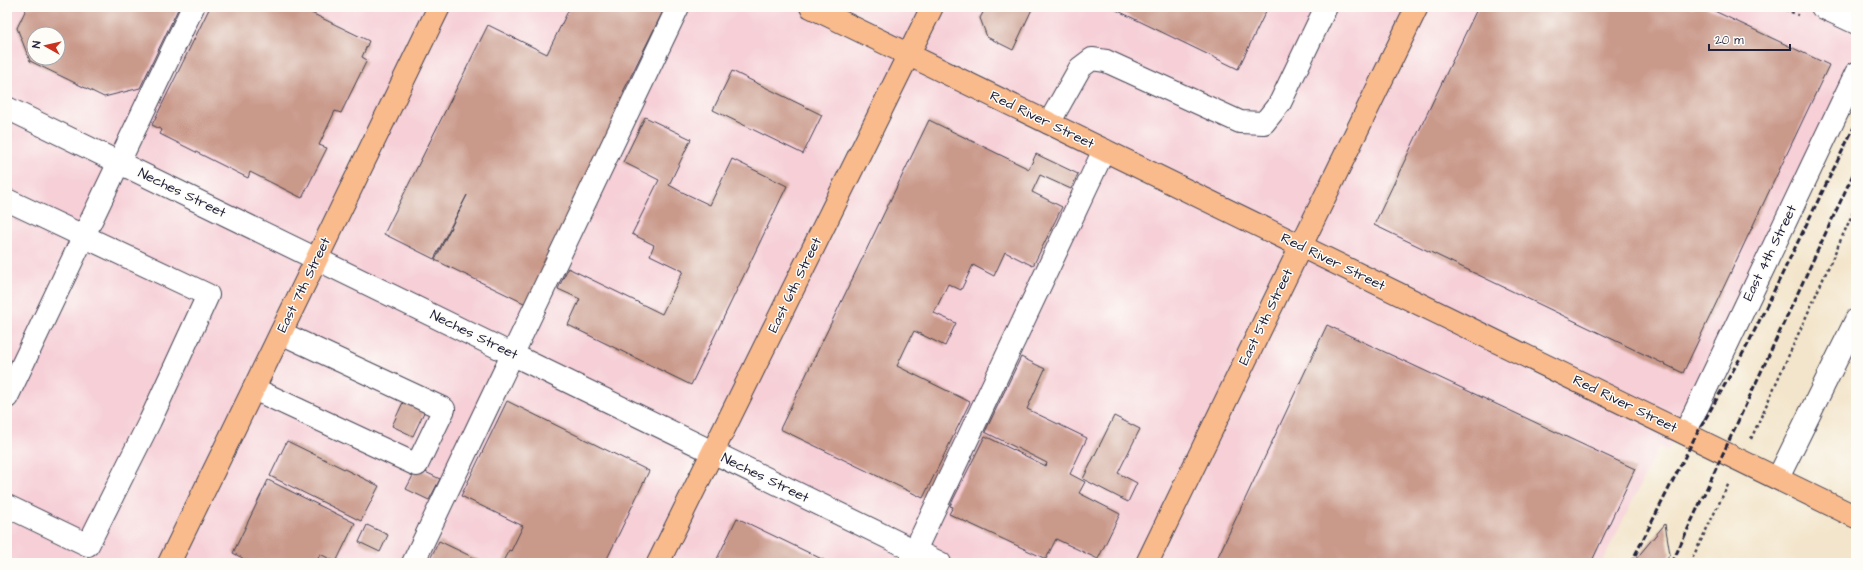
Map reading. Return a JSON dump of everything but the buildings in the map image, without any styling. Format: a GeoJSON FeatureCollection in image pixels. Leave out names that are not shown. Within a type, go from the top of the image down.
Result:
{"type":"FeatureCollection","features":[{"type":"Feature","properties":{"kind":"main road","name":"East 7th Street"},"geometry":{"type":"LineString","coordinates":[[169,563],[439,7]]}},
{"type":"Feature","properties":{"kind":"main road","name":"Red River Street"},"geometry":{"type":"LineString","coordinates":[[811,7],[1740,460],[1855,514]]}},
{"type":"Feature","properties":{"kind":"main road","name":"East 6th Street"},"geometry":{"type":"LineString","coordinates":[[658,563],[932,7]]}},
{"type":"Feature","properties":{"kind":"main road","name":"East 5th Street"},"geometry":{"type":"LineString","coordinates":[[1147,563],[1417,7]]}},
{"type":"Feature","properties":{"kind":"street"},"geometry":{"type":"LineString","coordinates":[[7,397],[193,7]]}},
{"type":"Feature","properties":{"kind":"street"},"geometry":{"type":"LineString","coordinates":[[413,563],[678,7]]}},
{"type":"Feature","properties":{"kind":"street"},"geometry":{"type":"LineString","coordinates":[[1049,123],[1080,68],[1092,59],[1106,61],[1240,122],[1264,123],[1280,103],[1326,7]]}},
{"type":"Feature","properties":{"kind":"street"},"geometry":{"type":"LineString","coordinates":[[1822,7],[1856,23]]}},
{"type":"Feature","properties":{"kind":"street","name":"East 4th Street"},"geometry":{"type":"LineString","coordinates":[[1685,432],[1856,73]]}},
{"type":"Feature","properties":{"kind":"street","name":"Neches Street"},"geometry":{"type":"LineString","coordinates":[[7,108],[712,452],[912,557],[940,563]]}},
{"type":"Feature","properties":{"kind":"street"},"geometry":{"type":"LineString","coordinates":[[912,557],[1104,150]]}},
{"type":"Feature","properties":{"kind":"street"},"geometry":{"type":"LineString","coordinates":[[7,200],[208,295],[150,421],[88,545],[7,506]]}},
{"type":"Feature","properties":{"kind":"street"},"geometry":{"type":"LineString","coordinates":[[1778,478],[1856,320]]}},
{"type":"Feature","properties":{"kind":"street"},"geometry":{"type":"LineString","coordinates":[[254,389],[417,465],[444,409],[280,333]]}},
{"type":"Feature","properties":{"kind":"path"},"geometry":{"type":"LineString","coordinates":[[1690,563],[1740,460],[1856,206]]}},
{"type":"Feature","properties":{"kind":"shaded area"},"geometry":{"type":"Polygon","coordinates":[[[7,7],[1856,7],[1856,56],[1668,451],[1659,447],[1602,563],[7,563],[7,7]]]}},
{"type":"Feature","properties":{"kind":"railway"},"geometry":{"type":"LineString","coordinates":[[1631,563],[1695,437],[1747,346],[1856,123]]}},
{"type":"Feature","properties":{"kind":"railway"},"geometry":{"type":"LineString","coordinates":[[1672,563],[1856,168]]}}]}
